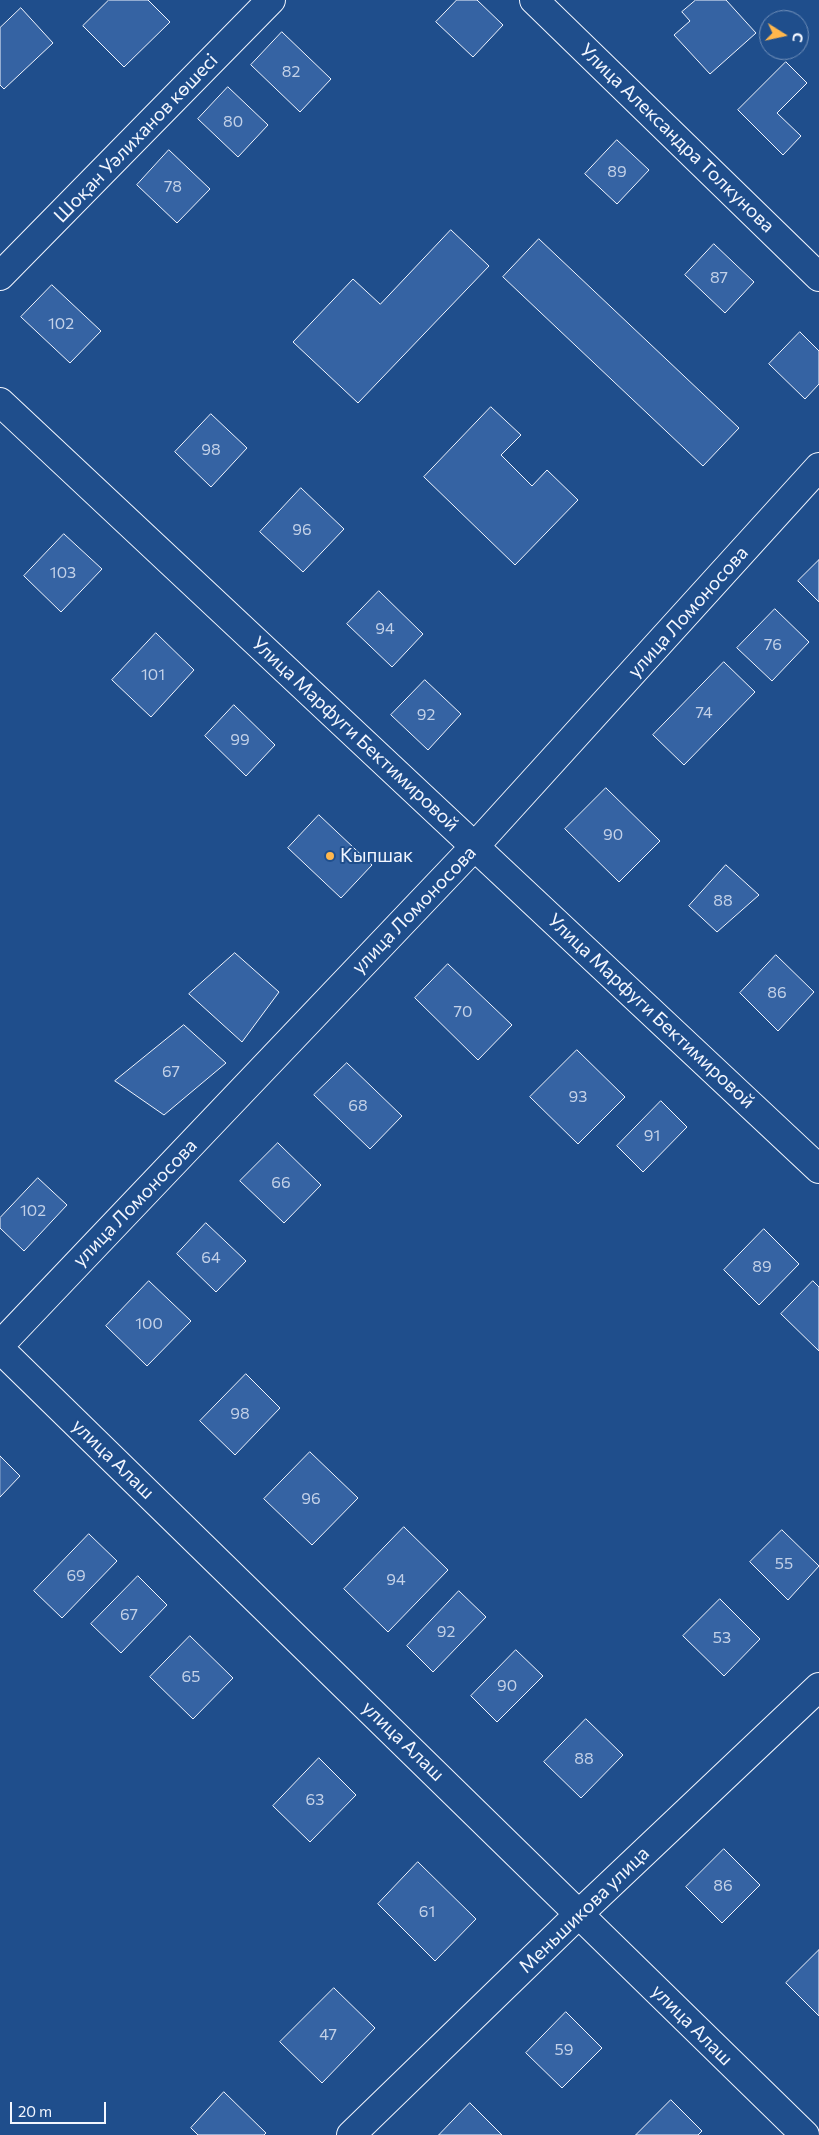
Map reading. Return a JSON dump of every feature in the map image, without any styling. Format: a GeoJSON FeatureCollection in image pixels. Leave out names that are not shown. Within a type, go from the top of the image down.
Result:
{"type":"FeatureCollection","features":[{"type":"Feature","properties":{"kind":"street","name":"Шоқан Уәлиханов көшесі"},"geometry":{"type":"LineString","coordinates":[[0,276],[271,0]]}},
{"type":"Feature","properties":{"kind":"street","name":"Улица Александра Толкунова"},"geometry":{"type":"LineString","coordinates":[[534,0],[819,277]]}},
{"type":"Feature","properties":{"kind":"street","name":"Улица Марфуги Бектимировой"},"geometry":{"type":"LineString","coordinates":[[0,402],[819,1169]]}},
{"type":"Feature","properties":{"kind":"street","name":"улица Ломоносова"},"geometry":{"type":"LineString","coordinates":[[0,1345],[475,846],[819,467]]}},
{"type":"Feature","properties":{"kind":"street","name":"улица Алаш"},"geometry":{"type":"LineString","coordinates":[[0,1349],[580,1913],[804,2135]]}},
{"type":"Feature","properties":{"kind":"street","name":"Меньшикова улица"},"geometry":{"type":"LineString","coordinates":[[351,2135],[580,1913],[819,1687]]}},
{"type":"Feature","properties":{"kind":"building"},"geometry":{"type":"Polygon","coordinates":[[[109,0],[148,0],[170,22],[124,67],[83,26],[109,0]]]}},
{"type":"Feature","properties":{"kind":"building"},"geometry":{"type":"Polygon","coordinates":[[[457,0],[477,0],[503,25],[473,57],[436,22],[457,0]]]}},
{"type":"Feature","properties":{"kind":"building"},"geometry":{"type":"Polygon","coordinates":[[[696,0],[726,0],[756,33],[710,74],[674,35],[690,21],[682,12],[696,0]]]}},
{"type":"Feature","properties":{"kind":"building"},"geometry":{"type":"Polygon","coordinates":[[[21,8],[53,43],[4,89],[0,85],[0,28],[21,8]]]}},
{"type":"Feature","properties":{"kind":"building"},"geometry":{"type":"Polygon","coordinates":[[[282,32],[331,79],[300,112],[251,65],[282,32]]]}},
{"type":"Feature","properties":{"kind":"building"},"geometry":{"type":"Polygon","coordinates":[[[786,62],[807,83],[777,113],[801,136],[783,155],[738,110],[786,62]]]}},
{"type":"Feature","properties":{"kind":"building"},"geometry":{"type":"Polygon","coordinates":[[[228,87],[268,125],[238,157],[198,119],[228,87]]]}},
{"type":"Feature","properties":{"kind":"building"},"geometry":{"type":"Polygon","coordinates":[[[617,140],[649,170],[617,204],[585,174],[617,140]]]}},
{"type":"Feature","properties":{"kind":"building"},"geometry":{"type":"Polygon","coordinates":[[[169,150],[210,189],[177,223],[137,185],[169,150]]]}},
{"type":"Feature","properties":{"kind":"building"},"geometry":{"type":"Polygon","coordinates":[[[451,230],[489,266],[358,403],[293,342],[353,279],[380,304],[451,230]]]}},
{"type":"Feature","properties":{"kind":"building"},"geometry":{"type":"Polygon","coordinates":[[[539,239],[739,428],[703,466],[503,277],[539,239]]]}},
{"type":"Feature","properties":{"kind":"building"},"geometry":{"type":"Polygon","coordinates":[[[714,244],[754,282],[725,313],[685,275],[714,244]]]}},
{"type":"Feature","properties":{"kind":"building"},"geometry":{"type":"Polygon","coordinates":[[[52,285],[101,331],[70,363],[21,317],[52,285]]]}},
{"type":"Feature","properties":{"kind":"building"},"geometry":{"type":"Polygon","coordinates":[[[800,332],[819,351],[819,384],[805,399],[769,364],[800,332]]]}},
{"type":"Feature","properties":{"kind":"building"},"geometry":{"type":"Polygon","coordinates":[[[491,407],[521,435],[501,455],[532,486],[547,470],[578,500],[515,565],[424,477],[491,407]]]}},
{"type":"Feature","properties":{"kind":"building"},"geometry":{"type":"Polygon","coordinates":[[[211,414],[247,448],[211,487],[175,452],[211,414]]]}},
{"type":"Feature","properties":{"kind":"building"},"geometry":{"type":"Polygon","coordinates":[[[301,488],[344,529],[303,572],[260,532],[301,488]]]}},
{"type":"Feature","properties":{"kind":"building"},"geometry":{"type":"Polygon","coordinates":[[[64,534],[102,569],[61,612],[24,576],[64,534]]]}},
{"type":"Feature","properties":{"kind":"building"},"geometry":{"type":"Polygon","coordinates":[[[819,560],[819,602],[798,581],[819,560]]]}},
{"type":"Feature","properties":{"kind":"building"},"geometry":{"type":"Polygon","coordinates":[[[379,591],[423,634],[392,667],[347,624],[379,591]]]}},
{"type":"Feature","properties":{"kind":"building"},"geometry":{"type":"Polygon","coordinates":[[[775,609],[809,642],[772,681],[737,648],[775,609]]]}},
{"type":"Feature","properties":{"kind":"building"},"geometry":{"type":"Polygon","coordinates":[[[156,633],[194,670],[151,717],[112,680],[156,633]]]}},
{"type":"Feature","properties":{"kind":"building"},"geometry":{"type":"Polygon","coordinates":[[[724,662],[755,692],[684,765],[653,735],[724,662]]]}},
{"type":"Feature","properties":{"kind":"building"},"geometry":{"type":"Polygon","coordinates":[[[425,680],[461,714],[428,750],[391,715],[425,680]]]}},
{"type":"Feature","properties":{"kind":"building"},"geometry":{"type":"Polygon","coordinates":[[[234,705],[275,745],[246,776],[205,736],[234,705]]]}},
{"type":"Feature","properties":{"kind":"building"},"geometry":{"type":"Polygon","coordinates":[[[606,788],[660,841],[619,882],[565,829],[606,788]]]}},
{"type":"Feature","properties":{"kind":"building","name":"Кыпшак"},"geometry":{"type":"Polygon","coordinates":[[[319,815],[372,865],[341,898],[288,848],[319,815]]]}},
{"type":"Feature","properties":{"kind":"building"},"geometry":{"type":"Polygon","coordinates":[[[726,865],[759,895],[717,932],[689,906],[726,865]]]}},
{"type":"Feature","properties":{"kind":"building"},"geometry":{"type":"Polygon","coordinates":[[[235,953],[279,992],[242,1042],[189,994],[235,953]]]}},
{"type":"Feature","properties":{"kind":"building"},"geometry":{"type":"Polygon","coordinates":[[[776,955],[814,992],[778,1031],[740,993],[776,955]]]}},
{"type":"Feature","properties":{"kind":"building"},"geometry":{"type":"Polygon","coordinates":[[[448,964],[512,1025],[478,1060],[415,998],[448,964]]]}},
{"type":"Feature","properties":{"kind":"building"},"geometry":{"type":"Polygon","coordinates":[[[184,1025],[226,1063],[164,1115],[115,1081],[184,1025]]]}},
{"type":"Feature","properties":{"kind":"building"},"geometry":{"type":"Polygon","coordinates":[[[577,1050],[625,1097],[578,1144],[530,1097],[577,1050]]]}},
{"type":"Feature","properties":{"kind":"building"},"geometry":{"type":"Polygon","coordinates":[[[347,1063],[402,1116],[370,1149],[314,1095],[347,1063]]]}},
{"type":"Feature","properties":{"kind":"building"},"geometry":{"type":"Polygon","coordinates":[[[661,1101],[687,1127],[643,1172],[617,1146],[661,1101]]]}},
{"type":"Feature","properties":{"kind":"building"},"geometry":{"type":"Polygon","coordinates":[[[278,1143],[321,1185],[284,1223],[240,1181],[278,1143]]]}},
{"type":"Feature","properties":{"kind":"building"},"geometry":{"type":"Polygon","coordinates":[[[38,1178],[67,1205],[24,1251],[0,1228],[0,1218],[38,1178]]]}},
{"type":"Feature","properties":{"kind":"building"},"geometry":{"type":"Polygon","coordinates":[[[206,1223],[246,1261],[216,1292],[177,1254],[206,1223]]]}},
{"type":"Feature","properties":{"kind":"building"},"geometry":{"type":"Polygon","coordinates":[[[764,1229],[799,1264],[759,1305],[724,1270],[764,1229]]]}},
{"type":"Feature","properties":{"kind":"building"},"geometry":{"type":"Polygon","coordinates":[[[149,1281],[191,1321],[147,1366],[106,1326],[149,1281]]]}},
{"type":"Feature","properties":{"kind":"building"},"geometry":{"type":"Polygon","coordinates":[[[813,1281],[819,1287],[819,1351],[781,1314],[813,1281]]]}},
{"type":"Feature","properties":{"kind":"building"},"geometry":{"type":"Polygon","coordinates":[[[246,1374],[280,1408],[235,1455],[200,1421],[246,1374]]]}},
{"type":"Feature","properties":{"kind":"building"},"geometry":{"type":"Polygon","coordinates":[[[310,1452],[358,1498],[312,1545],[264,1499],[310,1452]]]}},
{"type":"Feature","properties":{"kind":"building"},"geometry":{"type":"Polygon","coordinates":[[[0,1456],[20,1476],[0,1497],[0,1456]]]}},
{"type":"Feature","properties":{"kind":"building"},"geometry":{"type":"Polygon","coordinates":[[[404,1527],[448,1570],[388,1632],[344,1589],[404,1527]]]}},
{"type":"Feature","properties":{"kind":"building"},"geometry":{"type":"Polygon","coordinates":[[[782,1530],[819,1566],[788,1600],[750,1562],[782,1530]]]}},
{"type":"Feature","properties":{"kind":"building"},"geometry":{"type":"Polygon","coordinates":[[[89,1534],[117,1561],[62,1618],[34,1591],[89,1534]]]}},
{"type":"Feature","properties":{"kind":"building"},"geometry":{"type":"Polygon","coordinates":[[[138,1576],[167,1605],[121,1653],[91,1624],[138,1576]]]}},
{"type":"Feature","properties":{"kind":"building"},"geometry":{"type":"Polygon","coordinates":[[[459,1591],[486,1617],[433,1672],[407,1646],[459,1591]]]}},
{"type":"Feature","properties":{"kind":"building"},"geometry":{"type":"Polygon","coordinates":[[[720,1599],[760,1639],[724,1676],[683,1636],[720,1599]]]}},
{"type":"Feature","properties":{"kind":"building"},"geometry":{"type":"Polygon","coordinates":[[[190,1636],[233,1678],[193,1719],[150,1677],[190,1636]]]}},
{"type":"Feature","properties":{"kind":"building"},"geometry":{"type":"Polygon","coordinates":[[[516,1650],[543,1676],[497,1722],[471,1696],[516,1650]]]}},
{"type":"Feature","properties":{"kind":"building"},"geometry":{"type":"Polygon","coordinates":[[[586,1719],[623,1755],[581,1798],[544,1762],[586,1719]]]}},
{"type":"Feature","properties":{"kind":"building"},"geometry":{"type":"Polygon","coordinates":[[[319,1758],[356,1795],[310,1842],[273,1806],[319,1758]]]}},
{"type":"Feature","properties":{"kind":"building"},"geometry":{"type":"Polygon","coordinates":[[[724,1849],[760,1885],[722,1923],[686,1887],[724,1849]]]}},
{"type":"Feature","properties":{"kind":"building"},"geometry":{"type":"Polygon","coordinates":[[[418,1862],[476,1919],[435,1961],[378,1904],[418,1862]]]}},
{"type":"Feature","properties":{"kind":"building"},"geometry":{"type":"Polygon","coordinates":[[[819,1950],[819,2016],[786,1983],[819,1950]]]}},
{"type":"Feature","properties":{"kind":"building"},"geometry":{"type":"Polygon","coordinates":[[[334,1988],[375,2028],[322,2083],[280,2042],[334,1988]]]}},
{"type":"Feature","properties":{"kind":"building"},"geometry":{"type":"Polygon","coordinates":[[[566,2012],[602,2048],[562,2088],[526,2053],[566,2012]]]}},
{"type":"Feature","properties":{"kind":"building"},"geometry":{"type":"Polygon","coordinates":[[[224,2092],[266,2133],[264,2135],[198,2135],[191,2128],[224,2092]]]}},
{"type":"Feature","properties":{"kind":"building"},"geometry":{"type":"Polygon","coordinates":[[[671,2100],[702,2131],[698,2135],[636,2135],[671,2100]]]}},
{"type":"Feature","properties":{"kind":"building"},"geometry":{"type":"Polygon","coordinates":[[[470,2103],[502,2135],[439,2135],[470,2103]]]}},
{"type":"Feature","properties":{"kind":"place","name":"Кыпшак"},"geometry":{"type":"Point","coordinates":[330,856]}}]}
